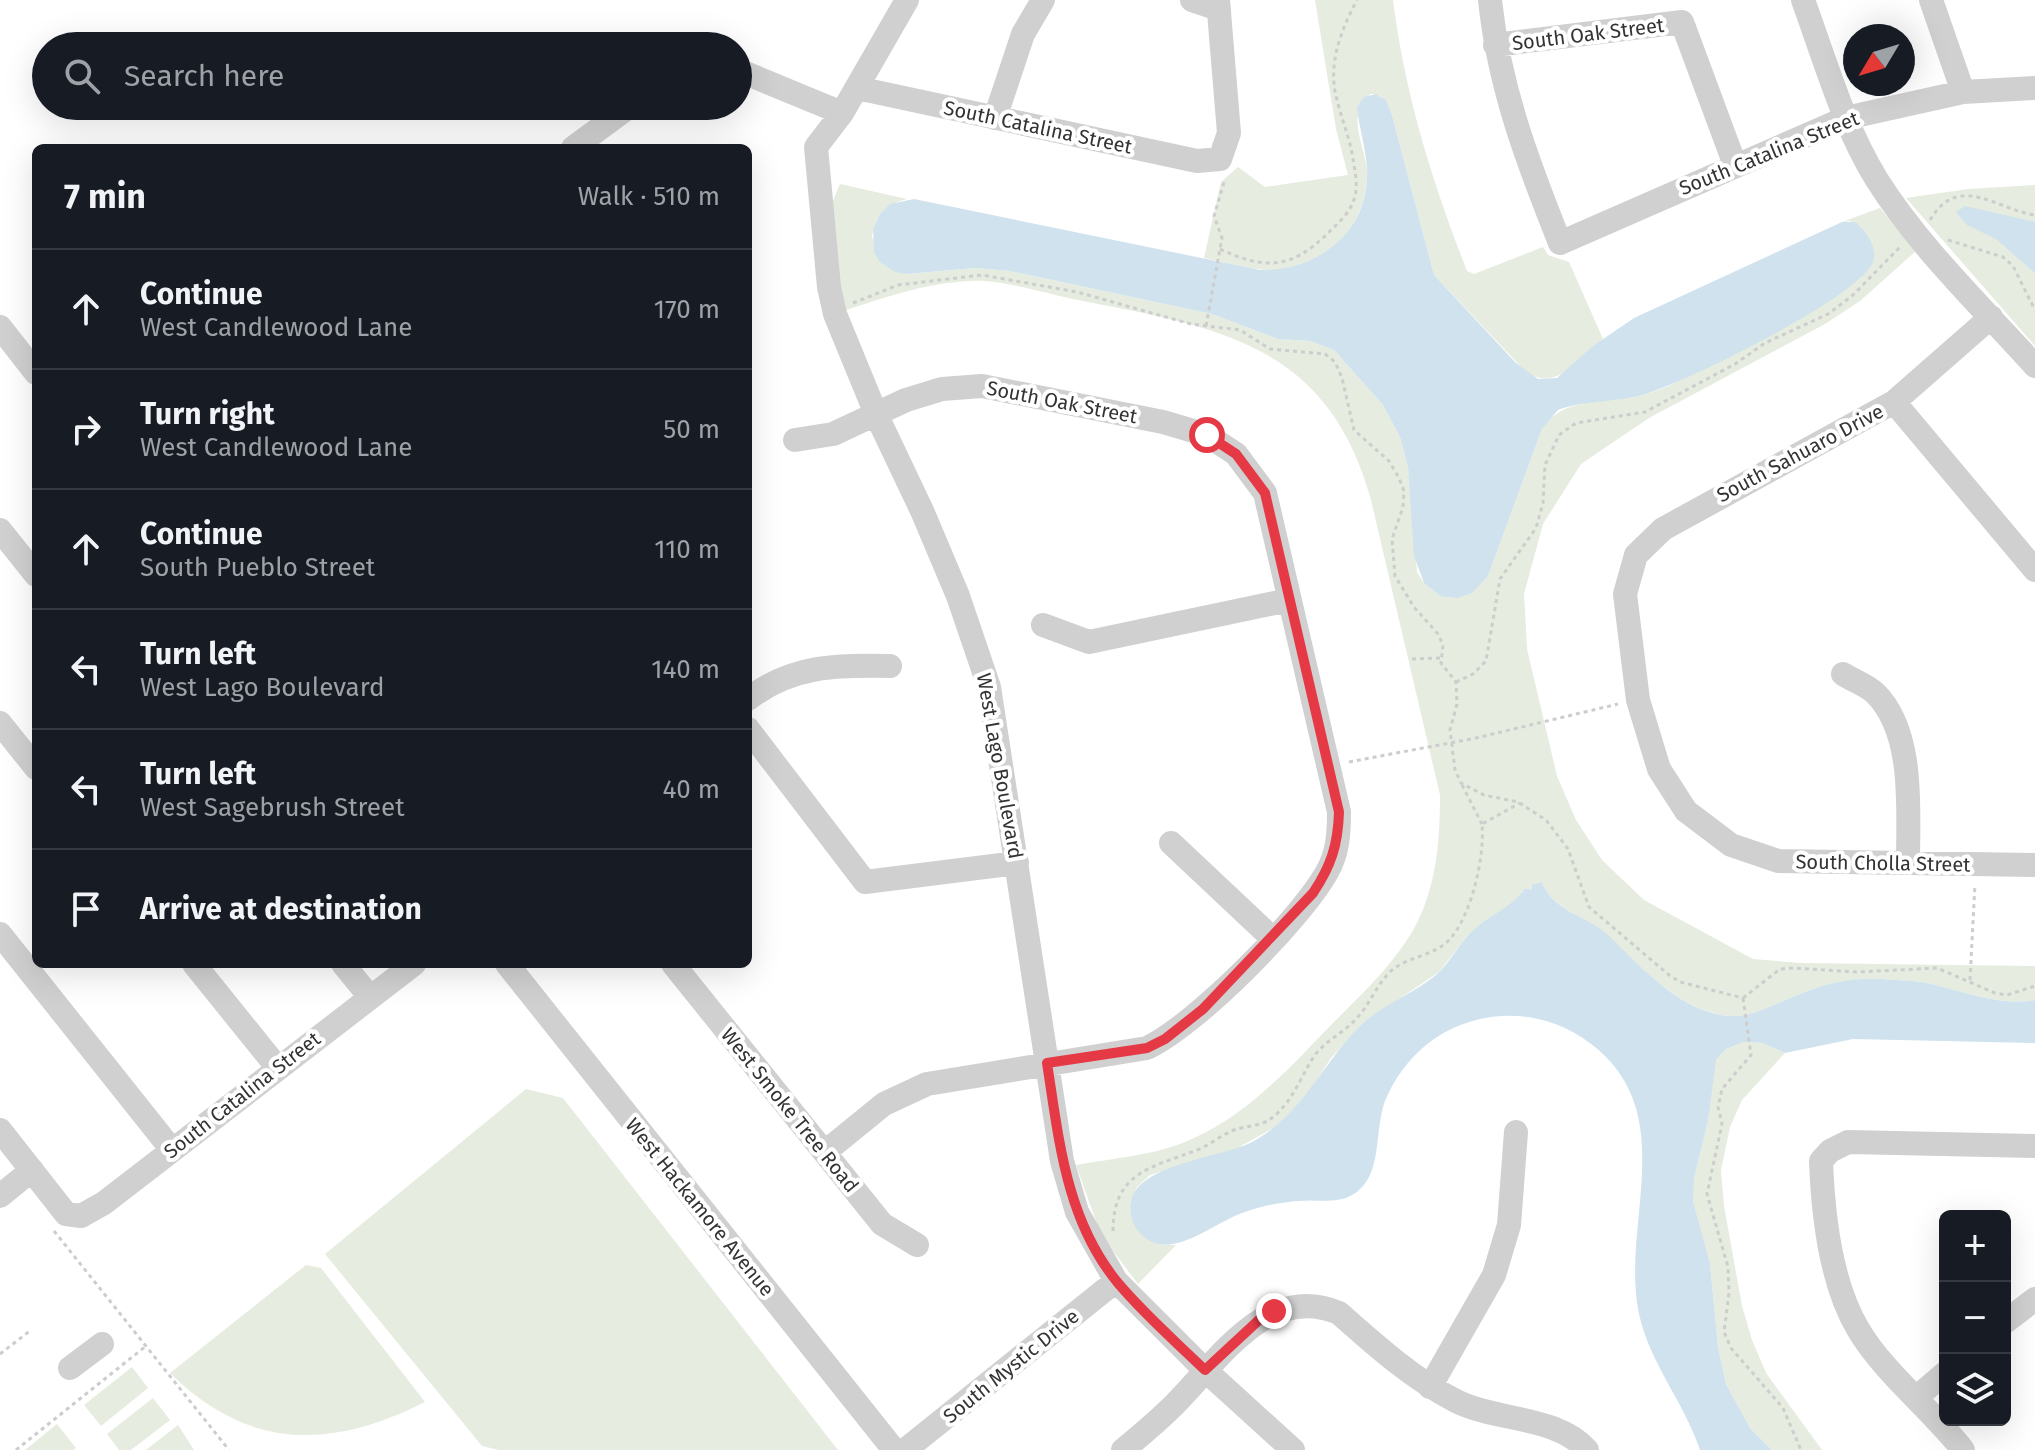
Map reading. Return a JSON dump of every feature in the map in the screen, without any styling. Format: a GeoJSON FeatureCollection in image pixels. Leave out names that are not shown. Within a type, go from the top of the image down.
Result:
{"type":"FeatureCollection","features":[{"type":"Feature","properties":{"kind":"street","name":"West Lago Boulevard"},"geometry":{"type":"LineString","coordinates":[[907,0],[842,113],[816,147],[834,310],[876,414],[929,527],[989,687],[1070,1195],[1089,1238],[1116,1281],[1205,1370],[1293,1450]]}},
{"type":"Feature","properties":{"kind":"street"},"geometry":{"type":"LineString","coordinates":[[995,118],[1023,34],[1043,0]]}},
{"type":"Feature","properties":{"kind":"street"},"geometry":{"type":"LineString","coordinates":[[1192,0],[1219,4],[1229,133],[1220,159]]}},
{"type":"Feature","properties":{"kind":"street"},"geometry":{"type":"LineString","coordinates":[[1490,0],[1495,45]]}},
{"type":"Feature","properties":{"kind":"street"},"geometry":{"type":"LineString","coordinates":[[1803,0],[1846,118],[1876,179],[1927,227],[1991,317],[2035,366]]}},
{"type":"Feature","properties":{"kind":"street"},"geometry":{"type":"LineString","coordinates":[[1931,0],[1963,92]]}},
{"type":"Feature","properties":{"kind":"street","name":"South Oak Street"},"geometry":{"type":"LineString","coordinates":[[1495,45],[1682,22],[1735,165]]}},
{"type":"Feature","properties":{"kind":"street","name":"South Catalina Street"},"geometry":{"type":"LineString","coordinates":[[1495,45],[1509,109],[1560,243],[1846,118],[1963,92],[2035,88]]}},
{"type":"Feature","properties":{"kind":"street"},"geometry":{"type":"LineString","coordinates":[[752,76],[842,113]]}},
{"type":"Feature","properties":{"kind":"street","name":"South Catalina Street"},"geometry":{"type":"LineString","coordinates":[[857,88],[1197,161],[1220,159]]}},
{"type":"Feature","properties":{"kind":"street"},"geometry":{"type":"LineString","coordinates":[[578,144],[611,120]]}},
{"type":"Feature","properties":{"kind":"street","name":"South Sahuaro Drive"},"geometry":{"type":"LineString","coordinates":[[1625,594],[1636,555],[1663,529],[1894,402],[1991,317]]}},
{"type":"Feature","properties":{"kind":"street"},"geometry":{"type":"LineString","coordinates":[[0,327],[32,368]]}},
{"type":"Feature","properties":{"kind":"street","name":"South Oak Street"},"geometry":{"type":"LineString","coordinates":[[795,440],[833,434],[942,389],[982,386],[1163,422],[1207,435],[1236,454],[1265,493],[1289,600]]}},
{"type":"Feature","properties":{"kind":"street"},"geometry":{"type":"LineString","coordinates":[[1894,402],[2035,570]]}},
{"type":"Feature","properties":{"kind":"street"},"geometry":{"type":"LineString","coordinates":[[0,530],[32,570]]}},
{"type":"Feature","properties":{"kind":"street","name":"South Cholla Street"},"geometry":{"type":"LineString","coordinates":[[1625,594],[1638,700],[1659,769],[1686,811],[1731,845],[1778,861],[2035,865]]}},
{"type":"Feature","properties":{"kind":"street"},"geometry":{"type":"LineString","coordinates":[[825,1152],[902,1093],[927,1084],[1147,1048],[1165,1039],[1203,1009],[1272,938],[1313,893],[1329,870],[1338,842],[1339,812],[1289,600],[1089,642],[1043,625]]}},
{"type":"Feature","properties":{"kind":"street"},"geometry":{"type":"LineString","coordinates":[[752,696],[783,676],[801,670],[890,666]]}},
{"type":"Feature","properties":{"kind":"street"},"geometry":{"type":"LineString","coordinates":[[1843,674],[1875,693],[1896,726],[1908,772],[1908,862]]}},
{"type":"Feature","properties":{"kind":"street"},"geometry":{"type":"LineString","coordinates":[[0,723],[32,763]]}},
{"type":"Feature","properties":{"kind":"street"},"geometry":{"type":"LineString","coordinates":[[752,734],[865,882],[1017,863]]}},
{"type":"Feature","properties":{"kind":"street"},"geometry":{"type":"LineString","coordinates":[[1171,843],[1272,938]]}},
{"type":"Feature","properties":{"kind":"street"},"geometry":{"type":"LineString","coordinates":[[0,934],[172,1150]]}},
{"type":"Feature","properties":{"kind":"street"},"geometry":{"type":"LineString","coordinates":[[197,968],[277,1067]]}},
{"type":"Feature","properties":{"kind":"street"},"geometry":{"type":"LineString","coordinates":[[346,968],[370,997]]}},
{"type":"Feature","properties":{"kind":"street","name":"South Catalina Street"},"geometry":{"type":"LineString","coordinates":[[59,1222],[81,1216],[104,1203],[409,968]]}},
{"type":"Feature","properties":{"kind":"street","name":"West Hackamore Avenue"},"geometry":{"type":"LineString","coordinates":[[510,968],[894,1450]]}},
{"type":"Feature","properties":{"kind":"street","name":"West Smoke Tree Road"},"geometry":{"type":"LineString","coordinates":[[676,968],[882,1224],[917,1245]]}},
{"type":"Feature","properties":{"kind":"street"},"geometry":{"type":"LineString","coordinates":[[0,1130],[32,1170],[59,1222]]}},
{"type":"Feature","properties":{"kind":"street"},"geometry":{"type":"LineString","coordinates":[[1430,1387],[1494,1275],[1509,1225],[1516,1132]]}},
{"type":"Feature","properties":{"kind":"street"},"geometry":{"type":"LineString","coordinates":[[1963,1450],[1858,1329],[1841,1293],[1821,1161],[1830,1151],[1848,1142],[2035,1146]]}},
{"type":"Feature","properties":{"kind":"street"},"geometry":{"type":"LineString","coordinates":[[0,1196],[32,1170]]}},
{"type":"Feature","properties":{"kind":"street","name":"South Mystic Drive"},"geometry":{"type":"LineString","coordinates":[[905,1450],[1116,1281]]}},
{"type":"Feature","properties":{"kind":"street"},"geometry":{"type":"LineString","coordinates":[[2011,1317],[2035,1299]]}},
{"type":"Feature","properties":{"kind":"street"},"geometry":{"type":"LineString","coordinates":[[1123,1450],[1175,1404],[1205,1370],[1260,1319],[1300,1304],[1323,1306],[1339,1313],[1430,1387],[1460,1403],[1552,1429],[1579,1441],[1587,1450]]}},
{"type":"Feature","properties":{"kind":"street"},"geometry":{"type":"LineString","coordinates":[[70,1368],[102,1344]]}},
{"type":"Feature","properties":{"kind":"street"},"geometry":{"type":"LineString","coordinates":[[1917,1397],[1939,1378]]}},
{"type":"Feature","properties":{"kind":"path"},"geometry":{"type":"LineString","coordinates":[[1220,251],[1271,263],[1300,258],[1336,227],[1351,206],[1356,181],[1352,149],[1335,96],[1334,64],[1342,31],[1357,0]]}},
{"type":"Feature","properties":{"kind":"path"},"geometry":{"type":"LineString","coordinates":[[1206,324],[1222,238],[1214,216],[1225,181],[1220,159]]}},
{"type":"Feature","properties":{"kind":"path"},"geometry":{"type":"LineString","coordinates":[[1456,682],[1473,674],[1486,661],[1500,579],[1536,528],[1543,503],[1545,465],[1559,435],[1576,423],[1645,412],[1735,364],[1765,343],[1828,314],[1927,227],[1947,200],[1969,195],[2035,215]]}},
{"type":"Feature","properties":{"kind":"path"},"geometry":{"type":"LineString","coordinates":[[1941,234],[1947,240],[2003,257],[2013,266],[2035,310]]}},
{"type":"Feature","properties":{"kind":"path"},"geometry":{"type":"LineString","coordinates":[[834,310],[883,289],[940,278],[982,275],[1077,292],[1240,330],[1270,349],[1315,351],[1335,362],[1354,430],[1389,461],[1404,491],[1403,507],[1392,539],[1395,576],[1414,607],[1438,634],[1443,645],[1441,658],[1447,673],[1456,682],[1451,743],[1455,770],[1482,824],[1484,849],[1479,869],[1450,939],[1439,948],[1405,962],[1380,983],[1357,1019],[1327,1041],[1292,1095],[1268,1121],[1238,1128],[1200,1149],[1153,1163],[1141,1171],[1120,1199],[1113,1226]]}},
{"type":"Feature","properties":{"kind":"path"},"geometry":{"type":"LineString","coordinates":[[1412,659],[1441,658]]}},
{"type":"Feature","properties":{"kind":"path"},"geometry":{"type":"LineString","coordinates":[[1329,766],[1451,743],[1638,700]]}},
{"type":"Feature","properties":{"kind":"path"},"geometry":{"type":"LineString","coordinates":[[1461,783],[1484,795],[1520,803],[1546,820],[1568,849],[1589,907],[1680,982],[1743,998]]}},
{"type":"Feature","properties":{"kind":"path"},"geometry":{"type":"LineString","coordinates":[[1482,824],[1520,803]]}},
{"type":"Feature","properties":{"kind":"path"},"geometry":{"type":"LineString","coordinates":[[1970,980],[1975,864]]}},
{"type":"Feature","properties":{"kind":"path"},"geometry":{"type":"LineString","coordinates":[[1743,998],[1780,969],[1858,972],[1928,968],[1970,980],[1995,993],[2007,995],[2035,986]]}},
{"type":"Feature","properties":{"kind":"path"},"geometry":{"type":"LineString","coordinates":[[1743,998],[1751,1055],[1722,1089],[1718,1107],[1722,1124],[1707,1194],[1728,1267],[1729,1293],[1724,1332],[1731,1348],[1783,1408],[1801,1450]]}},
{"type":"Feature","properties":{"kind":"path"},"geometry":{"type":"LineString","coordinates":[[59,1222],[146,1346],[229,1450]]}},
{"type":"Feature","properties":{"kind":"path"},"geometry":{"type":"LineString","coordinates":[[0,1354],[31,1330]]}},
{"type":"Feature","properties":{"kind":"path"},"geometry":{"type":"LineString","coordinates":[[16,1450],[146,1346]]}},
{"type":"Feature","properties":{"kind":"shaded area"},"geometry":{"type":"Polygon","coordinates":[[[1315,0],[1393,0],[1421,137],[1467,271],[1474,274],[1543,247],[1548,255],[1569,262],[1603,339],[1568,370],[1549,378],[1527,373],[1434,275],[1392,115],[1385,100],[1379,96],[1370,94],[1357,122],[1367,171],[1361,207],[1353,224],[1328,251],[1313,261],[1277,270],[1250,268],[1204,258],[1221,182],[1238,167],[1265,187],[1348,175],[1336,129],[1315,0]]]}},
{"type":"Feature","properties":{"kind":"shaded area"},"geometry":{"type":"Polygon","coordinates":[[[840,184],[907,199],[882,212],[872,238],[907,274],[975,268],[1010,271],[1212,314],[1278,339],[1310,341],[1334,350],[1383,405],[1400,437],[1408,467],[1417,572],[1424,583],[1440,596],[1488,576],[1542,429],[1552,418],[1576,405],[1633,397],[1668,386],[1830,299],[1861,277],[1851,221],[1842,222],[1880,208],[1916,251],[1860,301],[1825,324],[1649,418],[1581,464],[1543,524],[1524,594],[1527,649],[1557,776],[1576,820],[1602,860],[1644,900],[1753,959],[1800,963],[2035,966],[2035,1000],[2006,1001],[1921,982],[1863,979],[1819,987],[1741,1016],[1719,1014],[1677,996],[1599,928],[1554,900],[1542,883],[1532,890],[1525,888],[1513,903],[1467,936],[1439,972],[1362,1024],[1331,1058],[1301,1104],[1275,1127],[1232,1151],[1150,1175],[1137,1187],[1131,1202],[1163,1245],[1176,1245],[1138,1284],[1101,1235],[1076,1165],[1180,1144],[1234,1115],[1302,1055],[1389,964],[1416,925],[1429,894],[1438,845],[1440,795],[1371,500],[1352,448],[1328,408],[1298,376],[1263,353],[1224,335],[1134,311],[983,281],[918,288],[835,314],[822,228],[840,184]]]}},
{"type":"Feature","properties":{"kind":"shaded area"},"geometry":{"type":"Polygon","coordinates":[[[2035,185],[2035,346],[1906,198],[1968,189],[2035,185]]]}},
{"type":"Feature","properties":{"kind":"shaded area"},"geometry":{"type":"Polygon","coordinates":[[[1744,1042],[1762,1043],[1785,1053],[1742,1100],[1730,1127],[1721,1170],[1724,1206],[1742,1306],[1766,1373],[1822,1450],[1772,1450],[1750,1428],[1726,1384],[1718,1347],[1710,1263],[1692,1202],[1694,1178],[1708,1121],[1716,1060],[1726,1049],[1744,1042]]]}},
{"type":"Feature","properties":{"kind":"shaded area"},"geometry":{"type":"Polygon","coordinates":[[[526,1089],[563,1098],[838,1450],[499,1450],[482,1446],[325,1254],[526,1089]]]}},
{"type":"Feature","properties":{"kind":"shaded area"},"geometry":{"type":"Polygon","coordinates":[[[306,1265],[321,1268],[425,1402],[356,1429],[323,1434],[291,1434],[260,1429],[229,1417],[199,1398],[170,1373],[306,1265]]]}},
{"type":"Feature","properties":{"kind":"shaded area"},"geometry":{"type":"Polygon","coordinates":[[[132,1367],[148,1388],[101,1426],[84,1405],[132,1367]]]}},
{"type":"Feature","properties":{"kind":"shaded area"},"geometry":{"type":"Polygon","coordinates":[[[153,1398],[170,1420],[131,1450],[119,1450],[107,1434],[153,1398]]]}},
{"type":"Feature","properties":{"kind":"shaded area"},"geometry":{"type":"Polygon","coordinates":[[[57,1424],[76,1448],[25,1450],[57,1424]]]}},
{"type":"Feature","properties":{"kind":"shaded area"},"geometry":{"type":"Polygon","coordinates":[[[178,1425],[194,1450],[146,1450],[178,1425]]]}},
{"type":"Feature","properties":{"kind":"water"},"geometry":{"type":"Polygon","coordinates":[[[1376,94],[1386,100],[1392,115],[1434,275],[1515,362],[1538,379],[1557,378],[1593,346],[1634,318],[1842,222],[1855,222],[1863,230],[1871,241],[1874,259],[1859,279],[1835,297],[1769,337],[1699,372],[1638,396],[1558,410],[1542,429],[1488,576],[1472,593],[1457,598],[1440,596],[1424,583],[1414,556],[1408,467],[1400,437],[1383,405],[1334,350],[1310,341],[1278,339],[1212,314],[1010,271],[975,268],[907,274],[895,272],[880,262],[874,252],[873,229],[880,214],[890,204],[914,199],[1260,270],[1302,264],[1336,244],[1350,229],[1360,211],[1366,191],[1367,169],[1357,107],[1364,97],[1376,94]]]}},
{"type":"Feature","properties":{"kind":"water"},"geometry":{"type":"Polygon","coordinates":[[[1965,206],[2035,222],[2035,273],[1996,239],[1967,225],[1956,212],[1965,206]]]}},
{"type":"Feature","properties":{"kind":"water"},"geometry":{"type":"Polygon","coordinates":[[[1542,882],[1553,900],[1607,934],[1676,996],[1718,1014],[1740,1016],[1832,983],[1862,979],[1921,982],[2006,1001],[2035,1000],[2035,1043],[1853,1039],[1785,1053],[1762,1043],[1744,1042],[1726,1049],[1716,1060],[1708,1121],[1694,1178],[1693,1202],[1710,1263],[1718,1347],[1726,1384],[1750,1428],[1772,1450],[1700,1450],[1651,1350],[1639,1314],[1635,1282],[1642,1147],[1638,1115],[1626,1085],[1606,1057],[1583,1038],[1556,1024],[1509,1016],[1479,1019],[1451,1029],[1426,1045],[1407,1064],[1385,1101],[1376,1156],[1367,1181],[1346,1198],[1278,1203],[1258,1208],[1232,1217],[1191,1238],[1163,1245],[1139,1232],[1133,1222],[1131,1202],[1137,1189],[1148,1179],[1182,1164],[1238,1148],[1269,1131],[1297,1105],[1358,1028],[1386,1006],[1436,975],[1471,932],[1509,905],[1525,888],[1532,890],[1532,885],[1542,882]]]}},
{"type":"Feature","properties":{"kind":"route"},"geometry":{"type":"LineString","coordinates":[[1207,435],[1236,454],[1265,493],[1339,812],[1338,842],[1329,870],[1313,893],[1184,1026],[1147,1048],[1047,1063],[1070,1195],[1089,1238],[1116,1281],[1205,1370],[1260,1319],[1274,1311]]}}]}
